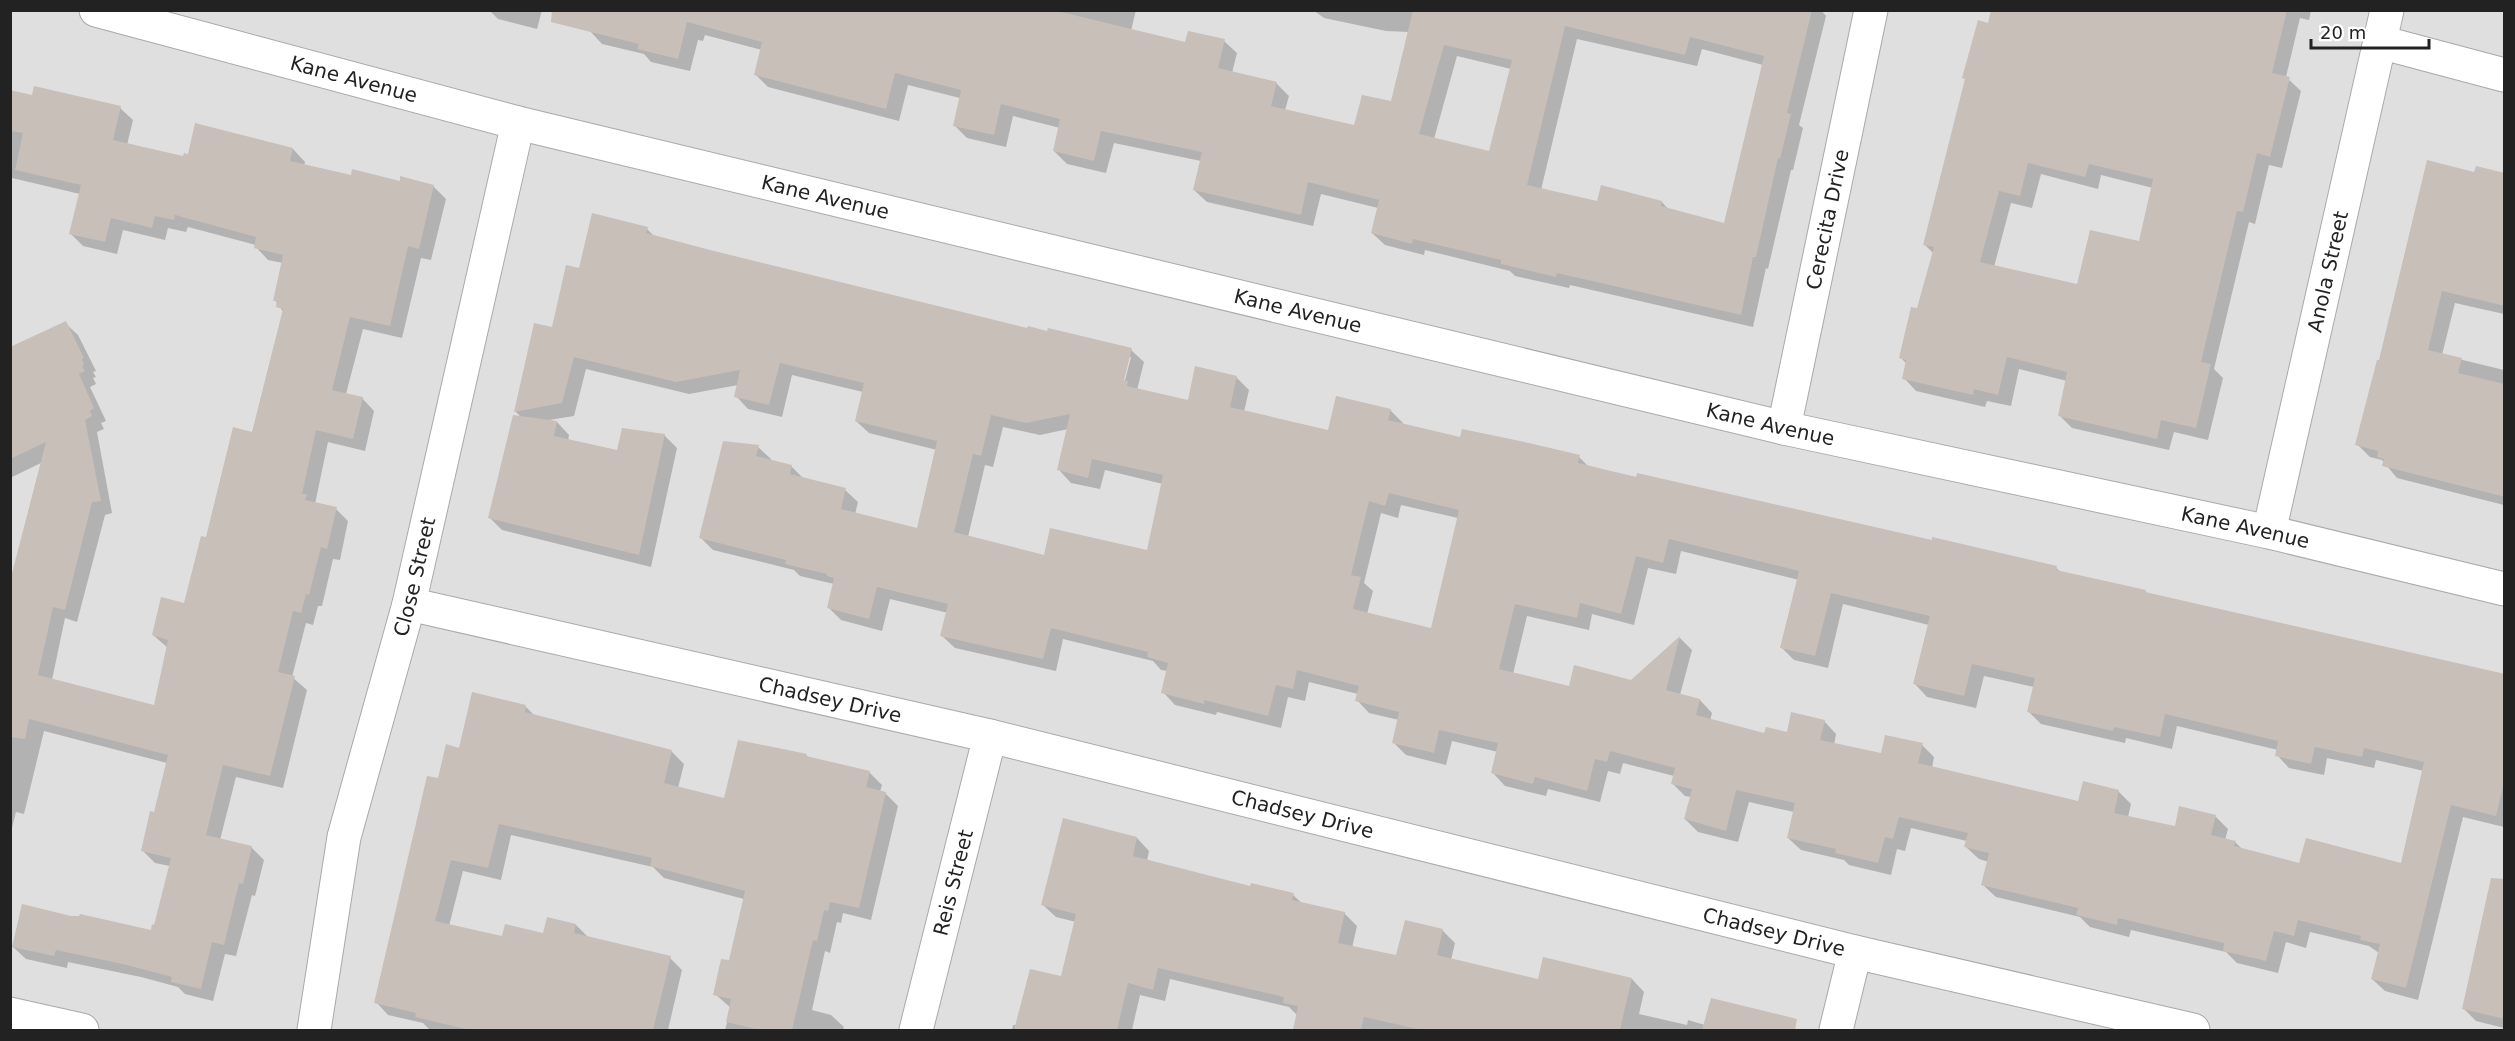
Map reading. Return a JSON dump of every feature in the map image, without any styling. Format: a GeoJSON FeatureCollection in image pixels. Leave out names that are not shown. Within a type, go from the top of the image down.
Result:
{"type":"FeatureCollection","features":[{"type":"Feature","properties":{"kind":"street","name":"Kane Avenue"},"geometry":{"type":"LineString","coordinates":[[96,10],[518,123],[1784,428],[2269,532],[2505,589]]}},
{"type":"Feature","properties":{"kind":"street","name":"Cerecita Drive"},"geometry":{"type":"LineString","coordinates":[[1784,428],[1871,10]]}},
{"type":"Feature","properties":{"kind":"street"},"geometry":{"type":"LineString","coordinates":[[2384,26],[2505,75]]}},
{"type":"Feature","properties":{"kind":"street","name":"Anola Street"},"geometry":{"type":"LineString","coordinates":[[2269,532],[2384,26]]}},
{"type":"Feature","properties":{"kind":"street","name":"Close Street"},"geometry":{"type":"LineString","coordinates":[[314,1030],[344,837],[409,604],[518,123]]}},
{"type":"Feature","properties":{"kind":"street","name":"Chadsey Drive"},"geometry":{"type":"LineString","coordinates":[[409,604],[990,736],[1855,952],[2193,1030]]}},
{"type":"Feature","properties":{"kind":"street","name":"Reis Street"},"geometry":{"type":"LineString","coordinates":[[915,1030],[990,736]]}},
{"type":"Feature","properties":{"kind":"street"},"geometry":{"type":"LineString","coordinates":[[1836,1030],[1855,952]]}},
{"type":"Feature","properties":{"kind":"street"},"geometry":{"type":"LineString","coordinates":[[10,1014],[82,1030]]}},
{"type":"Feature","properties":{"kind":"shaded area"},"geometry":{"type":"Polygon","coordinates":[[[11,11],[2504,11],[2504,1030],[11,1030],[11,11]]]}},
{"type":"Feature","properties":{"kind":"building"},"geometry":{"type":"Polygon","coordinates":[[[552,10],[1053,10],[1185,42],[1188,31],[1225,39],[1218,68],[1277,82],[1271,106],[1354,125],[1362,95],[1391,101],[1413,10],[1812,10],[1787,113],[1791,114],[1780,159],[1778,158],[1756,257],[1753,257],[1741,315],[1557,273],[1556,277],[1501,264],[1501,260],[1413,239],[1412,244],[1371,233],[1379,200],[1308,182],[1301,215],[1193,190],[1202,152],[1101,131],[1094,161],[1053,151],[1060,119],[1001,104],[994,135],[953,126],[961,90],[895,73],[886,109],[754,75],[762,42],[687,22],[678,59],[637,49],[639,44],[551,22],[552,10]],[[1565,26],[1527,185],[1597,201],[1601,185],[1662,201],[1661,206],[1724,223],[1764,56],[1690,37],[1685,55],[1565,26]],[[1444,45],[1419,134],[1489,151],[1512,60],[1444,45]]]}},
{"type":"Feature","properties":{"kind":"building"},"geometry":{"type":"Polygon","coordinates":[[[1991,10],[2287,10],[2272,73],[2290,77],[2270,157],[2257,153],[2243,212],[2237,211],[2201,362],[2211,364],[2196,428],[2161,420],[2157,439],[2058,416],[2067,372],[2007,357],[1998,395],[1974,389],[1973,395],[1902,379],[1906,360],[1899,358],[1911,307],[1917,308],[1934,247],[1923,245],[1965,79],[1962,78],[1978,20],[1988,23],[1991,10]],[[2028,163],[2020,196],[1999,191],[1980,262],[2077,284],[2090,230],[2139,241],[2153,179],[2089,164],[2085,177],[2028,163]]]}},
{"type":"Feature","properties":{"kind":"building"},"geometry":{"type":"Polygon","coordinates":[[[34,86],[121,106],[113,140],[183,156],[184,153],[188,154],[195,123],[293,148],[290,161],[351,175],[352,169],[400,181],[400,176],[434,185],[419,249],[408,246],[390,326],[350,317],[332,390],[363,397],[353,439],[316,430],[302,494],[307,494],[305,500],[337,507],[327,549],[321,547],[309,595],[306,594],[301,613],[293,611],[278,672],[295,676],[270,776],[223,765],[206,835],[252,846],[243,884],[239,883],[224,945],[212,942],[201,989],[171,982],[172,977],[127,965],[56,950],[54,956],[12,947],[22,904],[71,916],[80,914],[151,930],[171,858],[141,851],[150,811],[154,812],[168,755],[29,719],[25,739],[10,737],[10,581],[46,442],[10,459],[10,347],[66,321],[84,358],[82,366],[85,371],[79,374],[94,408],[90,411],[92,416],[85,420],[101,501],[92,502],[65,610],[53,607],[38,675],[154,705],[168,640],[152,635],[161,597],[184,603],[201,536],[206,537],[233,427],[252,432],[283,309],[276,307],[277,301],[273,301],[283,255],[254,248],[256,237],[175,215],[174,220],[155,216],[152,228],[111,218],[105,242],[69,234],[81,185],[15,170],[23,133],[10,131],[10,90],[32,95],[34,86]]]}},
{"type":"Feature","properties":{"kind":"building"},"geometry":{"type":"Polygon","coordinates":[[[2427,160],[2474,172],[2476,166],[2505,173],[2505,306],[2442,291],[2428,350],[2462,358],[2458,373],[2505,384],[2505,497],[2382,466],[2384,459],[2377,457],[2378,451],[2355,445],[2377,360],[2379,360],[2427,160]]]}},
{"type":"Feature","properties":{"kind":"building"},"geometry":{"type":"Polygon","coordinates":[[[592,213],[648,227],[646,233],[714,251],[1027,328],[1028,326],[1047,331],[1048,328],[1132,348],[1124,380],[1128,381],[1127,386],[1188,400],[1195,366],[1237,376],[1230,407],[1328,430],[1336,396],[1391,409],[1388,420],[1460,437],[1462,429],[1529,443],[1580,455],[1578,463],[1636,477],[1637,473],[1932,540],[1932,537],[2057,566],[2056,570],[2146,590],[2145,592],[2505,674],[2505,778],[2496,816],[2451,805],[2406,988],[2371,979],[2380,944],[2360,940],[2361,936],[2298,920],[2294,936],[2274,931],[2266,961],[2223,951],[2224,943],[2118,918],[2117,925],[2076,915],[2078,908],[1981,885],[1989,853],[1964,847],[1968,833],[1899,817],[1893,839],[1885,837],[1878,863],[1835,853],[1836,849],[1787,838],[1795,803],[1736,790],[1726,831],[1684,819],[1692,789],[1671,784],[1675,768],[1610,751],[1607,762],[1595,759],[1587,791],[1535,777],[1533,784],[1491,773],[1498,743],[1439,730],[1434,753],[1392,743],[1399,712],[1355,701],[1359,686],[1297,670],[1293,689],[1276,685],[1268,716],[1204,700],[1204,704],[1161,693],[1168,663],[1147,657],[1148,652],[1051,628],[1043,659],[940,636],[948,604],[877,587],[869,619],[827,608],[834,578],[827,574],[785,564],[786,560],[699,538],[723,441],[759,445],[756,456],[792,465],[790,474],[846,488],[841,509],[917,528],[937,441],[855,421],[864,383],[780,363],[769,405],[734,397],[740,370],[676,382],[574,357],[562,403],[514,412],[534,323],[552,327],[566,265],[579,268],[592,213]],[[1070,414],[1026,423],[991,415],[981,456],[973,454],[954,532],[1044,555],[1050,528],[1147,550],[1163,475],[1092,459],[1088,478],[1057,470],[1070,414]],[[1389,493],[1385,506],[1369,501],[1351,575],[1361,577],[1353,609],[1431,628],[1459,510],[1389,493]],[[1669,539],[1663,563],[1636,556],[1621,614],[1580,603],[1577,618],[1515,604],[1499,669],[1569,686],[1574,665],[1631,680],[1680,636],[1666,690],[1700,699],[1696,715],[1764,733],[1766,727],[1787,732],[1791,712],[1825,720],[1820,740],[1881,753],[1885,735],[1923,743],[1918,763],[2078,801],[2083,781],[2119,790],[2114,813],[2175,826],[2179,806],[2216,815],[2211,835],[2236,841],[2234,846],[2299,863],[2306,838],[2401,863],[2424,762],[2364,748],[2362,757],[2315,747],[2311,764],[2275,756],[2278,741],[2165,714],[2160,737],[2114,727],[2113,731],[2027,712],[2035,678],[1972,664],[1964,696],[1913,684],[1930,616],[1831,593],[1815,656],[1780,648],[1799,571],[1669,539]]]}},
{"type":"Feature","properties":{"kind":"building"},"geometry":{"type":"Polygon","coordinates":[[[513,415],[557,421],[554,436],[617,450],[622,428],[665,434],[639,555],[488,518],[513,415]]]}},
{"type":"Feature","properties":{"kind":"building"},"geometry":{"type":"Polygon","coordinates":[[[472,692],[526,705],[525,712],[672,750],[664,783],[724,798],[738,740],[807,754],[806,756],[870,771],[866,787],[886,792],[859,908],[830,902],[828,911],[824,910],[817,941],[813,940],[792,1030],[760,1030],[726,1022],[731,999],[713,995],[721,959],[729,960],[745,891],[650,866],[652,858],[499,824],[488,868],[451,860],[435,921],[502,936],[505,924],[543,933],[547,917],[576,924],[574,933],[671,956],[653,1030],[470,1030],[415,1017],[416,1013],[374,1003],[427,776],[438,778],[446,744],[459,748],[472,692]]]}},
{"type":"Feature","properties":{"kind":"building"},"geometry":{"type":"Polygon","coordinates":[[[1063,818],[1137,837],[1133,856],[1250,886],[1251,883],[1294,893],[1292,900],[1345,912],[1338,943],[1396,955],[1405,920],[1443,929],[1437,955],[1538,979],[1543,957],[1632,978],[1620,1030],[1422,1030],[1364,1017],[1361,1030],[1293,1030],[1298,1006],[1283,1003],[1284,997],[1158,968],[1153,990],[1128,983],[1117,1030],[1014,1030],[1030,969],[1061,976],[1076,914],[1041,905],[1063,818]]]}},
{"type":"Feature","properties":{"kind":"building"},"geometry":{"type":"Polygon","coordinates":[[[2491,878],[2505,879],[2505,1019],[2462,1009],[2491,878]]]}},
{"type":"Feature","properties":{"kind":"building"},"geometry":{"type":"Polygon","coordinates":[[[1711,998],[1797,1019],[1795,1030],[1702,1030],[1711,998]]]}}]}
